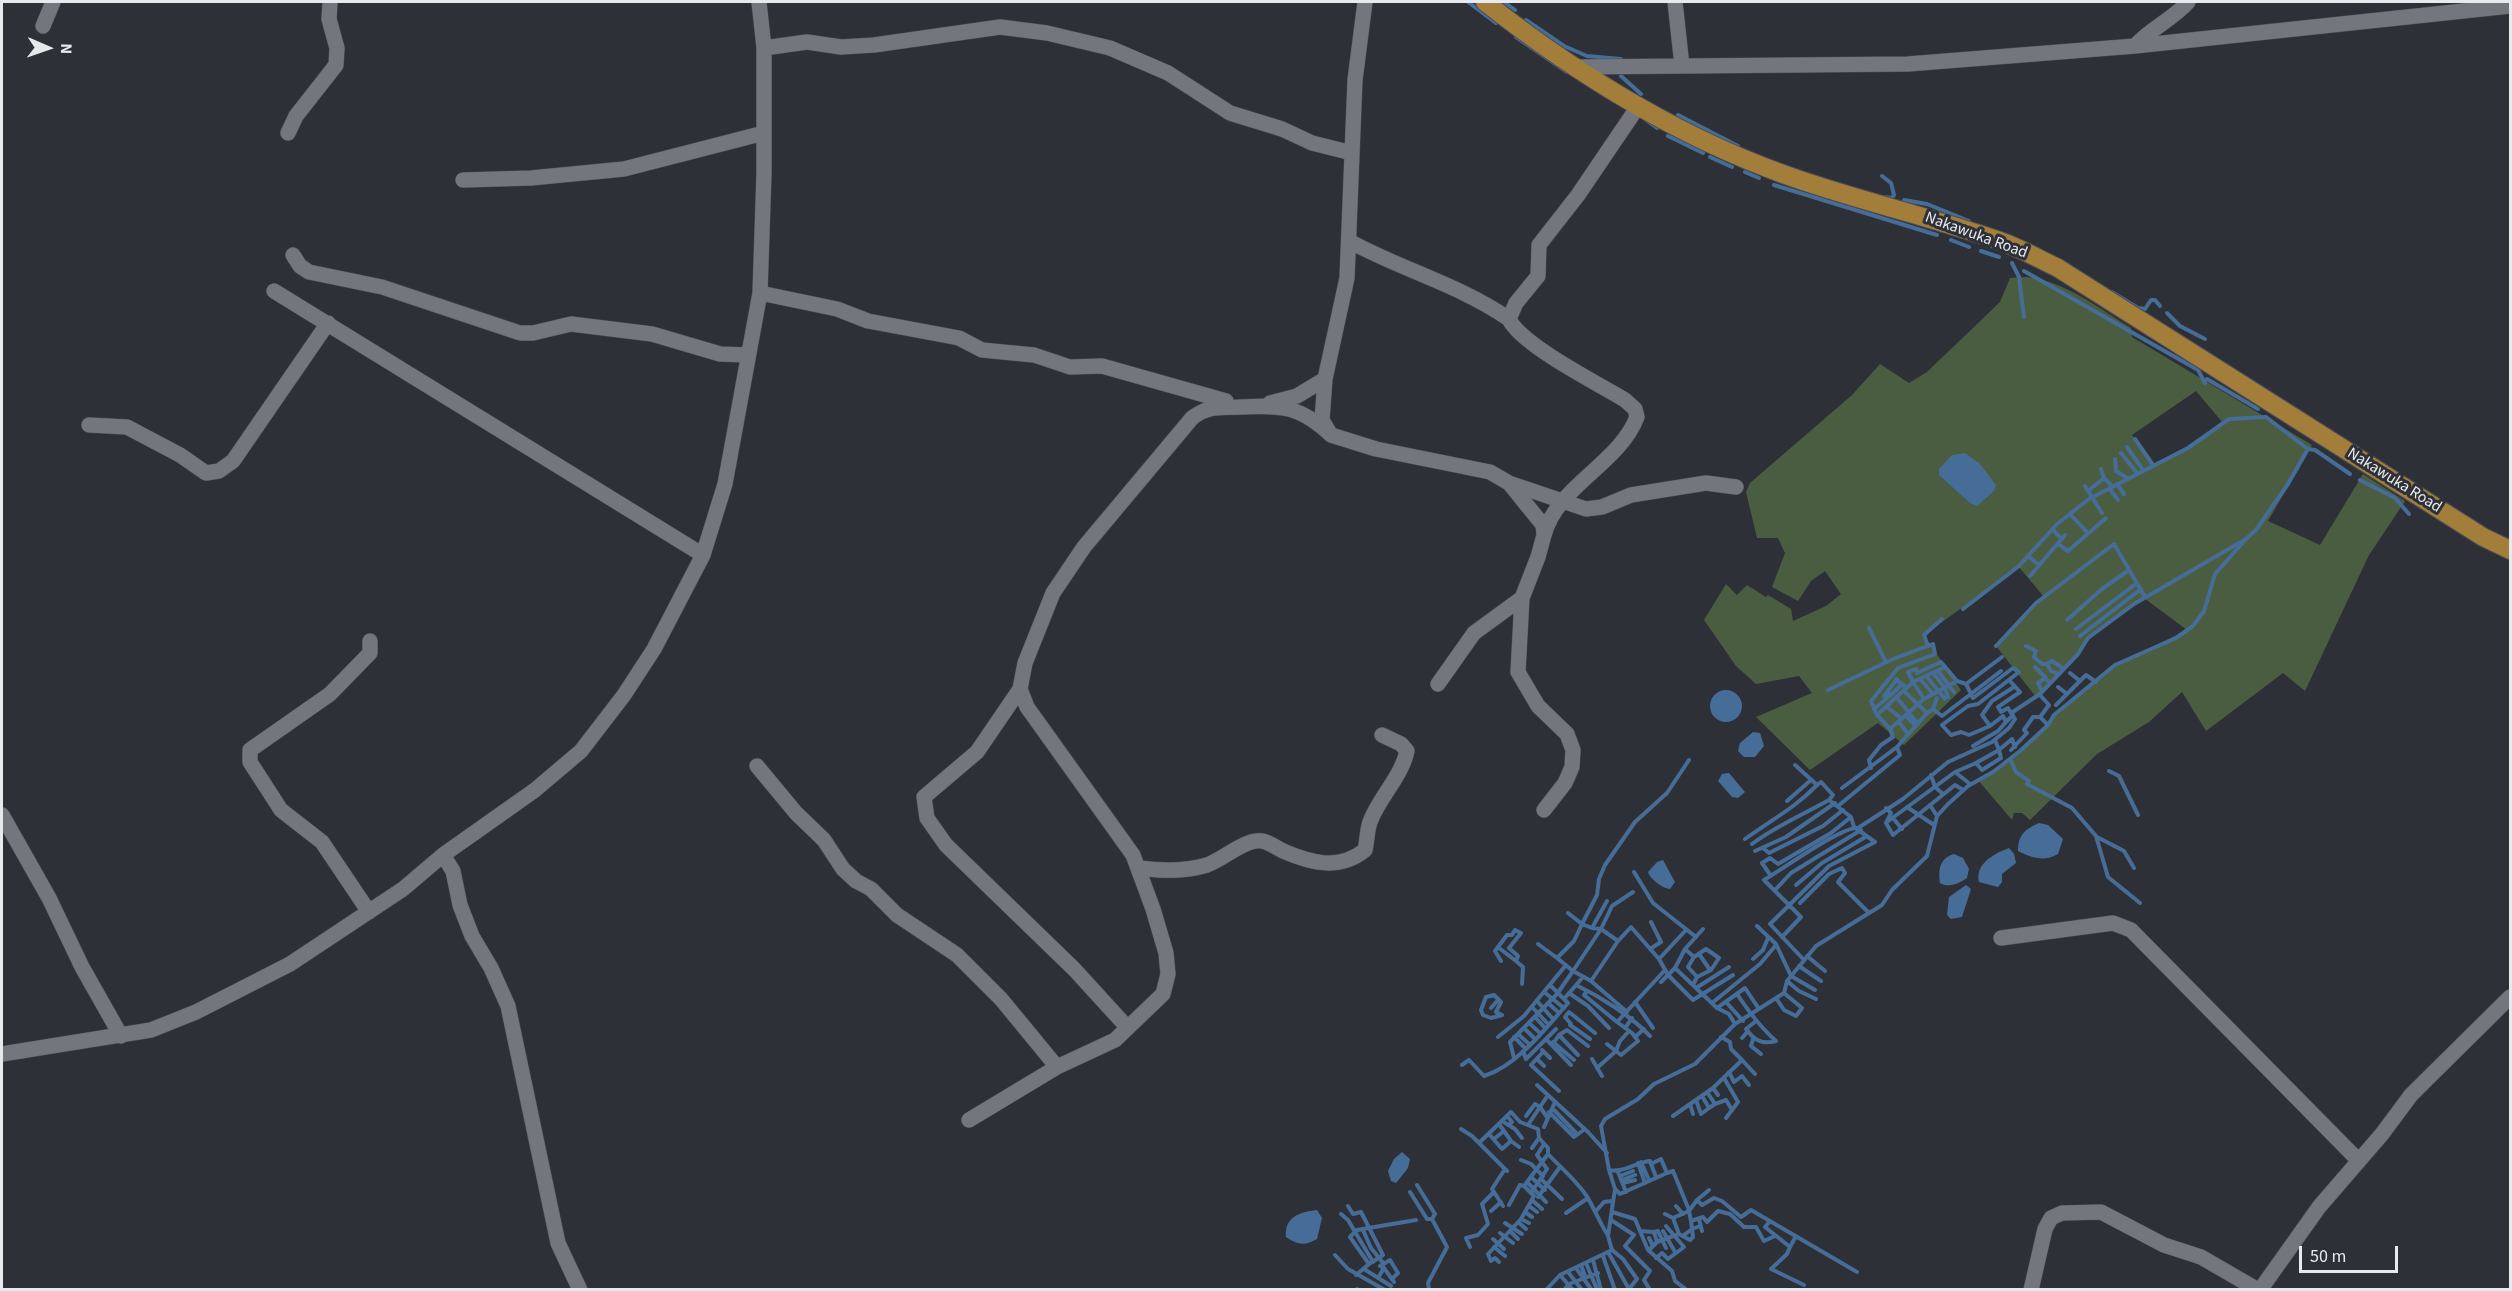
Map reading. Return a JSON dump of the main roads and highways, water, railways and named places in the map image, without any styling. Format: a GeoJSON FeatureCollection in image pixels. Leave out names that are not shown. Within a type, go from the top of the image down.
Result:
{"type":"FeatureCollection","features":[{"type":"Feature","properties":{"kind":"main road","name":"Nakawuka Road"},"geometry":{"type":"LineString","coordinates":[[1485,2],[1573,67],[1696,137],[1781,174],[2003,242],[2058,268],[2483,537],[2511,550]]}},
{"type":"Feature","properties":{"kind":"water"},"geometry":{"type":"Polygon","coordinates":[[[1965,453],[1980,464],[1996,485],[1994,491],[1977,506],[1970,503],[1939,475],[1939,469],[1952,455],[1965,453]]]}},
{"type":"Feature","properties":{"kind":"water"},"geometry":{"type":"Polygon","coordinates":[[[1726,690],[1738,694],[1742,706],[1738,718],[1726,722],[1714,718],[1710,706],[1714,694],[1726,690]]]}},
{"type":"Feature","properties":{"kind":"water"},"geometry":{"type":"Polygon","coordinates":[[[1753,732],[1760,733],[1764,746],[1755,757],[1744,757],[1738,751],[1740,743],[1753,732]]]}},
{"type":"Feature","properties":{"kind":"water"},"geometry":{"type":"Polygon","coordinates":[[[1729,773],[1745,792],[1738,798],[1732,797],[1718,781],[1722,774],[1729,773]]]}},
{"type":"Feature","properties":{"kind":"water"},"geometry":{"type":"Polygon","coordinates":[[[2039,823],[2048,825],[2063,839],[2058,854],[2048,858],[2038,858],[2018,851],[2023,833],[2039,823]]]}},
{"type":"Feature","properties":{"kind":"water"},"geometry":{"type":"Polygon","coordinates":[[[2009,848],[2014,854],[2016,863],[2002,874],[2002,882],[1998,887],[1979,882],[1978,876],[1986,860],[2009,848]]]}},
{"type":"Feature","properties":{"kind":"water"},"geometry":{"type":"Polygon","coordinates":[[[1954,854],[1963,858],[1969,869],[1967,878],[1954,885],[1940,883],[1941,865],[1946,858],[1954,854]]]}},
{"type":"Feature","properties":{"kind":"water"},"geometry":{"type":"Polygon","coordinates":[[[1663,860],[1675,882],[1670,889],[1657,883],[1648,872],[1657,862],[1663,860]]]}},
{"type":"Feature","properties":{"kind":"water"},"geometry":{"type":"Polygon","coordinates":[[[1966,885],[1971,889],[1962,917],[1951,919],[1947,915],[1949,897],[1966,885]]]}},
{"type":"Feature","properties":{"kind":"water"},"geometry":{"type":"Polygon","coordinates":[[[1402,1152],[1410,1159],[1408,1168],[1396,1183],[1391,1181],[1388,1171],[1394,1159],[1402,1152]]]}},
{"type":"Feature","properties":{"kind":"water"},"geometry":{"type":"Polygon","coordinates":[[[1317,1210],[1322,1218],[1317,1239],[1302,1244],[1286,1237],[1290,1220],[1299,1214],[1317,1210]]]}},
{"type":"Feature","properties":{"kind":"waterway"},"geometry":{"type":"LineString","coordinates":[[1468,2],[1496,23]]}},
{"type":"Feature","properties":{"kind":"waterway"},"geometry":{"type":"LineString","coordinates":[[1504,2],[1515,10]]}},
{"type":"Feature","properties":{"kind":"waterway"},"geometry":{"type":"LineString","coordinates":[[1526,20],[1564,46],[1587,56],[1621,59]]}},
{"type":"Feature","properties":{"kind":"waterway"},"geometry":{"type":"LineString","coordinates":[[1516,37],[1567,72]]}},
{"type":"Feature","properties":{"kind":"waterway"},"geometry":{"type":"LineString","coordinates":[[1621,76],[1641,94]]}},
{"type":"Feature","properties":{"kind":"waterway"},"geometry":{"type":"LineString","coordinates":[[1678,115],[1738,146]]}},
{"type":"Feature","properties":{"kind":"waterway"},"geometry":{"type":"LineString","coordinates":[[1646,120],[1657,128]]}},
{"type":"Feature","properties":{"kind":"waterway"},"geometry":{"type":"LineString","coordinates":[[1668,136],[1703,153]]}},
{"type":"Feature","properties":{"kind":"waterway"},"geometry":{"type":"LineString","coordinates":[[1710,157],[1732,167]]}},
{"type":"Feature","properties":{"kind":"waterway"},"geometry":{"type":"LineString","coordinates":[[1745,172],[1759,178]]}},
{"type":"Feature","properties":{"kind":"waterway"},"geometry":{"type":"LineString","coordinates":[[1882,176],[1891,183],[1894,195],[1892,198],[1883,197]]}},
{"type":"Feature","properties":{"kind":"waterway"},"geometry":{"type":"LineString","coordinates":[[1774,185],[1937,235]]}},
{"type":"Feature","properties":{"kind":"waterway"},"geometry":{"type":"LineString","coordinates":[[1904,200],[1927,204],[1969,221]]}},
{"type":"Feature","properties":{"kind":"waterway"},"geometry":{"type":"LineString","coordinates":[[1951,240],[1969,247]]}},
{"type":"Feature","properties":{"kind":"waterway"},"geometry":{"type":"LineString","coordinates":[[1981,251],[1999,257]]}},
{"type":"Feature","properties":{"kind":"waterway"},"geometry":{"type":"LineString","coordinates":[[2012,263],[2019,277],[2024,317]]}},
{"type":"Feature","properties":{"kind":"waterway"},"geometry":{"type":"LineString","coordinates":[[2024,271],[2198,370],[2205,383]]}},
{"type":"Feature","properties":{"kind":"waterway"},"geometry":{"type":"LineString","coordinates":[[2112,292],[2138,308],[2145,309],[2151,300],[2155,300],[2160,306]]}},
{"type":"Feature","properties":{"kind":"waterway"},"geometry":{"type":"LineString","coordinates":[[2167,313],[2180,326],[2205,339]]}},
{"type":"Feature","properties":{"kind":"waterway"},"geometry":{"type":"LineString","coordinates":[[2207,379],[2258,409]]}},
{"type":"Feature","properties":{"kind":"waterway"},"geometry":{"type":"LineString","coordinates":[[1963,609],[2019,566],[2057,524],[2089,499],[2188,448],[2229,419],[2266,417],[2308,449]]}},
{"type":"Feature","properties":{"kind":"waterway"},"geometry":{"type":"LineString","coordinates":[[2135,439],[2153,465]]}},
{"type":"Feature","properties":{"kind":"waterway"},"geometry":{"type":"LineString","coordinates":[[2127,447],[2143,470]]}},
{"type":"Feature","properties":{"kind":"waterway"},"geometry":{"type":"LineString","coordinates":[[1782,937],[1801,917],[1764,880],[1826,841],[1850,829],[1858,828],[1903,799],[1948,762],[1992,742],[2009,728],[2015,719],[2011,713],[2040,694],[2078,654],[2088,638],[2134,604],[2246,539],[2256,530],[2288,484],[2308,449],[2315,450],[2350,474]]}},
{"type":"Feature","properties":{"kind":"waterway"},"geometry":{"type":"LineString","coordinates":[[2121,453],[2137,473]]}},
{"type":"Feature","properties":{"kind":"waterway"},"geometry":{"type":"LineString","coordinates":[[2115,459],[2116,471],[2127,478]]}},
{"type":"Feature","properties":{"kind":"waterway"},"geometry":{"type":"LineString","coordinates":[[2101,469],[2104,478],[2112,486]]}},
{"type":"Feature","properties":{"kind":"waterway"},"geometry":{"type":"LineString","coordinates":[[2088,491],[2104,478]]}},
{"type":"Feature","properties":{"kind":"waterway"},"geometry":{"type":"LineString","coordinates":[[2360,480],[2395,498],[2409,514]]}},
{"type":"Feature","properties":{"kind":"waterway"},"geometry":{"type":"LineString","coordinates":[[2117,484],[2124,494]]}},
{"type":"Feature","properties":{"kind":"waterway"},"geometry":{"type":"LineString","coordinates":[[2085,486],[2102,513]]}},
{"type":"Feature","properties":{"kind":"waterway"},"geometry":{"type":"LineString","coordinates":[[2109,488],[2118,500]]}},
{"type":"Feature","properties":{"kind":"waterway"},"geometry":{"type":"LineString","coordinates":[[2070,514],[2087,532]]}},
{"type":"Feature","properties":{"kind":"waterway"},"geometry":{"type":"LineString","coordinates":[[2058,544],[2068,551],[2106,518]]}},
{"type":"Feature","properties":{"kind":"waterway"},"geometry":{"type":"LineString","coordinates":[[2052,529],[2062,539]]}},
{"type":"Feature","properties":{"kind":"waterway"},"geometry":{"type":"LineString","coordinates":[[2030,576],[2065,535]]}},
{"type":"Feature","properties":{"kind":"waterway"},"geometry":{"type":"LineString","coordinates":[[1546,1290],[1560,1275],[1612,1250],[1608,1236],[1615,1189],[1601,1126],[1605,1119],[1638,1099],[1654,1084],[1695,1064],[1735,1024],[1784,993],[1787,981],[1816,946],[1882,905],[1892,890],[1927,856],[1937,816],[1968,786],[1993,772],[2020,751],[2048,725],[2054,715],[2115,665],[2176,638],[2193,626],[2204,611],[2215,574],[2246,539]]}},
{"type":"Feature","properties":{"kind":"waterway"},"geometry":{"type":"LineString","coordinates":[[1996,646],[2036,603],[2114,544],[2145,597]]}},
{"type":"Feature","properties":{"kind":"waterway"},"geometry":{"type":"LineString","coordinates":[[2028,556],[2039,565]]}},
{"type":"Feature","properties":{"kind":"waterway"},"geometry":{"type":"LineString","coordinates":[[2067,620],[2102,589],[2129,570]]}},
{"type":"Feature","properties":{"kind":"waterway"},"geometry":{"type":"LineString","coordinates":[[2076,629],[2137,583]]}},
{"type":"Feature","properties":{"kind":"waterway"},"geometry":{"type":"LineString","coordinates":[[2080,636],[2141,589]]}},
{"type":"Feature","properties":{"kind":"waterway"},"geometry":{"type":"LineString","coordinates":[[1928,646],[1924,635],[1942,619]]}},
{"type":"Feature","properties":{"kind":"waterway"},"geometry":{"type":"LineString","coordinates":[[1869,628],[1886,662]]}},
{"type":"Feature","properties":{"kind":"waterway"},"geometry":{"type":"LineString","coordinates":[[1828,690],[1893,659],[1933,644],[1935,654],[1898,668],[1871,701],[1877,715]]}},
{"type":"Feature","properties":{"kind":"waterway"},"geometry":{"type":"LineString","coordinates":[[2026,646],[2036,651],[2034,657],[2042,664],[2047,664],[2051,671],[2059,674]]}},
{"type":"Feature","properties":{"kind":"waterway"},"geometry":{"type":"LineString","coordinates":[[2002,657],[1966,684],[1973,698],[2013,668],[2019,672],[1978,704],[1968,706],[1942,725],[1951,735],[1961,732],[1969,735],[1990,726],[2003,716],[2006,722],[2013,715]]}},
{"type":"Feature","properties":{"kind":"waterway"},"geometry":{"type":"LineString","coordinates":[[2047,664],[2052,661],[2064,669]]}},
{"type":"Feature","properties":{"kind":"waterway"},"geometry":{"type":"LineString","coordinates":[[1871,768],[1869,760],[1881,745],[1893,737],[1890,729],[1877,715],[1913,682],[1908,672],[1916,669],[1917,673],[1941,662],[1957,681]]}},
{"type":"Feature","properties":{"kind":"waterway"},"geometry":{"type":"LineString","coordinates":[[2035,667],[2045,677]]}},
{"type":"Feature","properties":{"kind":"waterway"},"geometry":{"type":"LineString","coordinates":[[1943,668],[1913,682],[1924,699],[1957,681],[1966,684]]}},
{"type":"Feature","properties":{"kind":"waterway"},"geometry":{"type":"LineString","coordinates":[[1938,671],[1954,692]]}},
{"type":"Feature","properties":{"kind":"waterway"},"geometry":{"type":"LineString","coordinates":[[1842,788],[1897,747],[1927,713],[1933,709],[1942,716],[2001,671]]}},
{"type":"Feature","properties":{"kind":"waterway"},"geometry":{"type":"LineString","coordinates":[[1933,673],[1945,688],[1948,697]]}},
{"type":"Feature","properties":{"kind":"waterway"},"geometry":{"type":"LineString","coordinates":[[2070,673],[2080,681]]}},
{"type":"Feature","properties":{"kind":"waterway"},"geometry":{"type":"LineString","coordinates":[[2056,705],[2086,675],[2096,682]]}},
{"type":"Feature","properties":{"kind":"waterway"},"geometry":{"type":"LineString","coordinates":[[1926,676],[1945,699]]}},
{"type":"Feature","properties":{"kind":"waterway"},"geometry":{"type":"LineString","coordinates":[[2042,691],[2038,683],[2045,678],[2050,683]]}},
{"type":"Feature","properties":{"kind":"waterway"},"geometry":{"type":"LineString","coordinates":[[1896,679],[1907,688]]}},
{"type":"Feature","properties":{"kind":"waterway"},"geometry":{"type":"LineString","coordinates":[[1874,709],[1892,694],[1884,696],[1897,679]]}},
{"type":"Feature","properties":{"kind":"waterway"},"geometry":{"type":"LineString","coordinates":[[1920,679],[1933,694]]}},
{"type":"Feature","properties":{"kind":"waterway"},"geometry":{"type":"LineString","coordinates":[[2010,681],[2020,692],[1998,707],[2001,712],[2008,708],[2011,713]]}},
{"type":"Feature","properties":{"kind":"waterway"},"geometry":{"type":"LineString","coordinates":[[1892,694],[1902,684]]}},
{"type":"Feature","properties":{"kind":"waterway"},"geometry":{"type":"LineString","coordinates":[[1990,726],[1982,715],[1992,701],[2014,687]]}},
{"type":"Feature","properties":{"kind":"waterway"},"geometry":{"type":"LineString","coordinates":[[2058,687],[2067,694]]}},
{"type":"Feature","properties":{"kind":"waterway"},"geometry":{"type":"LineString","coordinates":[[1904,691],[1927,713]]}},
{"type":"Feature","properties":{"kind":"waterway"},"geometry":{"type":"LineString","coordinates":[[2039,694],[2049,705],[2040,717]]}},
{"type":"Feature","properties":{"kind":"waterway"},"geometry":{"type":"LineString","coordinates":[[1897,698],[1918,724]]}},
{"type":"Feature","properties":{"kind":"waterway"},"geometry":{"type":"LineString","coordinates":[[1933,709],[1937,698]]}},
{"type":"Feature","properties":{"kind":"waterway"},"geometry":{"type":"LineString","coordinates":[[1890,729],[1924,699]]}},
{"type":"Feature","properties":{"kind":"waterway"},"geometry":{"type":"LineString","coordinates":[[1887,707],[1902,719]]}},
{"type":"Feature","properties":{"kind":"waterway"},"geometry":{"type":"LineString","coordinates":[[1906,716],[1916,726]]}},
{"type":"Feature","properties":{"kind":"waterway"},"geometry":{"type":"LineString","coordinates":[[2011,750],[2027,733],[2024,730],[2033,717],[2040,717],[2048,725]]}},
{"type":"Feature","properties":{"kind":"waterway"},"geometry":{"type":"LineString","coordinates":[[1899,722],[1908,734]]}},
{"type":"Feature","properties":{"kind":"waterway"},"geometry":{"type":"LineString","coordinates":[[1973,746],[1998,731],[2006,722]]}},
{"type":"Feature","properties":{"kind":"waterway"},"geometry":{"type":"LineString","coordinates":[[1955,772],[1976,763],[1982,770],[2001,758],[1999,750],[2012,739],[2015,747]]}},
{"type":"Feature","properties":{"kind":"waterway"},"geometry":{"type":"LineString","coordinates":[[1976,763],[1999,750],[1995,740]]}},
{"type":"Feature","properties":{"kind":"waterway"},"geometry":{"type":"LineString","coordinates":[[1838,806],[1900,755],[1897,747]]}},
{"type":"Feature","properties":{"kind":"waterway"},"geometry":{"type":"LineString","coordinates":[[2010,759],[2016,772],[2029,781],[2027,784],[2072,808],[2096,836],[2108,877],[2140,903]]}},
{"type":"Feature","properties":{"kind":"waterway"},"geometry":{"type":"LineString","coordinates":[[1592,928],[1582,924],[1597,895],[1599,879],[1605,865],[1635,822],[1667,793],[1689,760]]}},
{"type":"Feature","properties":{"kind":"waterway"},"geometry":{"type":"LineString","coordinates":[[1795,765],[1817,785],[1821,782],[1833,795],[1829,800],[1851,817],[1854,827],[1875,842],[1829,866],[1770,924],[1804,960]]}},
{"type":"Feature","properties":{"kind":"waterway"},"geometry":{"type":"LineString","coordinates":[[2109,771],[2119,776],[2138,815]]}},
{"type":"Feature","properties":{"kind":"waterway"},"geometry":{"type":"LineString","coordinates":[[1887,822],[1955,772],[1970,784]]}},
{"type":"Feature","properties":{"kind":"waterway"},"geometry":{"type":"LineString","coordinates":[[1931,775],[1935,787],[1943,794]]}},
{"type":"Feature","properties":{"kind":"waterway"},"geometry":{"type":"LineString","coordinates":[[1787,801],[1811,780]]}},
{"type":"Feature","properties":{"kind":"waterway"},"geometry":{"type":"LineString","coordinates":[[1745,839],[1791,807],[1817,785]]}},
{"type":"Feature","properties":{"kind":"waterway"},"geometry":{"type":"LineString","coordinates":[[1886,808],[1891,813],[1886,823],[1893,835],[1955,785],[1963,790]]}},
{"type":"Feature","properties":{"kind":"waterway"},"geometry":{"type":"LineString","coordinates":[[1752,844],[1779,826],[1829,800]]}},
{"type":"Feature","properties":{"kind":"waterway"},"geometry":{"type":"LineString","coordinates":[[1755,851],[1786,837],[1835,803]]}},
{"type":"Feature","properties":{"kind":"waterway"},"geometry":{"type":"LineString","coordinates":[[1930,805],[1937,816]]}},
{"type":"Feature","properties":{"kind":"waterway"},"geometry":{"type":"LineString","coordinates":[[1907,807],[1934,825]]}},
{"type":"Feature","properties":{"kind":"waterway"},"geometry":{"type":"LineString","coordinates":[[1763,848],[1769,853],[1823,826],[1843,810]]}},
{"type":"Feature","properties":{"kind":"waterway"},"geometry":{"type":"LineString","coordinates":[[1771,876],[1762,863],[1770,858],[1778,864],[1831,833],[1851,817]]}},
{"type":"Feature","properties":{"kind":"waterway"},"geometry":{"type":"LineString","coordinates":[[1893,818],[1902,829]]}},
{"type":"Feature","properties":{"kind":"waterway"},"geometry":{"type":"LineString","coordinates":[[1776,889],[1791,873],[1861,830]]}},
{"type":"Feature","properties":{"kind":"waterway"},"geometry":{"type":"LineString","coordinates":[[1796,885],[1822,863],[1867,836]]}},
{"type":"Feature","properties":{"kind":"waterway"},"geometry":{"type":"LineString","coordinates":[[2097,837],[2124,851],[2134,868]]}},
{"type":"Feature","properties":{"kind":"waterway"},"geometry":{"type":"LineString","coordinates":[[1800,903],[1829,874],[1842,868],[1845,873],[1838,882],[1869,913]]}},
{"type":"Feature","properties":{"kind":"waterway"},"geometry":{"type":"LineString","coordinates":[[1634,872],[1653,903],[1696,937]]}},
{"type":"Feature","properties":{"kind":"waterway"},"geometry":{"type":"LineString","coordinates":[[1633,892],[1612,906],[1601,929],[1618,941],[1631,927],[1659,959],[1668,975],[1693,1000],[1733,975]]}},
{"type":"Feature","properties":{"kind":"waterway"},"geometry":{"type":"LineString","coordinates":[[1557,958],[1573,971],[1601,929],[1592,928],[1607,901]]}},
{"type":"Feature","properties":{"kind":"waterway"},"geometry":{"type":"LineString","coordinates":[[1538,944],[1557,958],[1574,941],[1582,924],[1568,913]]}},
{"type":"Feature","properties":{"kind":"waterway"},"geometry":{"type":"LineString","coordinates":[[1650,949],[1661,942],[1651,922]]}},
{"type":"Feature","properties":{"kind":"waterway"},"geometry":{"type":"LineString","coordinates":[[1757,926],[1776,944],[1791,976],[1815,990]]}},
{"type":"Feature","properties":{"kind":"waterway"},"geometry":{"type":"LineString","coordinates":[[1685,949],[1703,929]]}},
{"type":"Feature","properties":{"kind":"waterway"},"geometry":{"type":"LineString","coordinates":[[1501,961],[1495,951],[1507,935],[1512,935],[1515,930],[1521,933],[1509,948],[1518,956],[1516,961],[1523,967],[1522,984]]}},
{"type":"Feature","properties":{"kind":"waterway"},"geometry":{"type":"LineString","coordinates":[[1659,959],[1686,930]]}},
{"type":"Feature","properties":{"kind":"waterway"},"geometry":{"type":"LineString","coordinates":[[1753,959],[1763,950],[1768,938]]}},
{"type":"Feature","properties":{"kind":"waterway"},"geometry":{"type":"LineString","coordinates":[[1514,1058],[1510,1042],[1557,994],[1573,971],[1591,981],[1618,941]]}},
{"type":"Feature","properties":{"kind":"waterway"},"geometry":{"type":"LineString","coordinates":[[1712,1003],[1760,964],[1776,945]]}},
{"type":"Feature","properties":{"kind":"waterway"},"geometry":{"type":"LineString","coordinates":[[1499,948],[1516,961]]}},
{"type":"Feature","properties":{"kind":"waterway"},"geometry":{"type":"LineString","coordinates":[[1661,982],[1675,968],[1685,949],[1694,957],[1706,949],[1719,958],[1711,970],[1697,977],[1693,985]]}},
{"type":"Feature","properties":{"kind":"waterway"},"geometry":{"type":"LineString","coordinates":[[1699,954],[1710,970]]}},
{"type":"Feature","properties":{"kind":"waterway"},"geometry":{"type":"LineString","coordinates":[[1807,956],[1825,971]]}},
{"type":"Feature","properties":{"kind":"waterway"},"geometry":{"type":"LineString","coordinates":[[1694,957],[1688,967],[1697,977]]}},
{"type":"Feature","properties":{"kind":"waterway"},"geometry":{"type":"LineString","coordinates":[[1498,1037],[1524,1016],[1566,965]]}},
{"type":"Feature","properties":{"kind":"waterway"},"geometry":{"type":"LineString","coordinates":[[1799,966],[1821,981]]}},
{"type":"Feature","properties":{"kind":"waterway"},"geometry":{"type":"LineString","coordinates":[[1696,988],[1729,967]]}},
{"type":"Feature","properties":{"kind":"waterway"},"geometry":{"type":"LineString","coordinates":[[1675,968],[1717,1008]]}},
{"type":"Feature","properties":{"kind":"waterway"},"geometry":{"type":"LineString","coordinates":[[1607,1044],[1621,1055],[1638,1041],[1632,1033],[1617,1022],[1665,970]]}},
{"type":"Feature","properties":{"kind":"waterway"},"geometry":{"type":"LineString","coordinates":[[1564,999],[1583,977]]}},
{"type":"Feature","properties":{"kind":"waterway"},"geometry":{"type":"LineString","coordinates":[[1591,981],[1627,1012]]}},
{"type":"Feature","properties":{"kind":"waterway"},"geometry":{"type":"LineString","coordinates":[[1787,981],[1799,991],[1816,999]]}},
{"type":"Feature","properties":{"kind":"waterway"},"geometry":{"type":"LineString","coordinates":[[1462,1065],[1469,1060],[1484,1076],[1508,1064],[1519,1055],[1568,1003],[1550,985]]}},
{"type":"Feature","properties":{"kind":"waterway"},"geometry":{"type":"LineString","coordinates":[[1576,985],[1634,1021],[1650,1036]]}},
{"type":"Feature","properties":{"kind":"waterway"},"geometry":{"type":"LineString","coordinates":[[1735,1024],[1729,1014],[1717,1008],[1745,988],[1759,1009]]}},
{"type":"Feature","properties":{"kind":"waterway"},"geometry":{"type":"LineString","coordinates":[[1587,991],[1584,995],[1617,1022]]}},
{"type":"Feature","properties":{"kind":"waterway"},"geometry":{"type":"LineString","coordinates":[[1544,992],[1564,1008]]}},
{"type":"Feature","properties":{"kind":"waterway"},"geometry":{"type":"LineString","coordinates":[[1569,993],[1588,1006],[1609,1028]]}},
{"type":"Feature","properties":{"kind":"waterway"},"geometry":{"type":"LineString","coordinates":[[1776,998],[1784,1010],[1796,1016],[1802,1008],[1784,993]]}},
{"type":"Feature","properties":{"kind":"waterway"},"geometry":{"type":"LineString","coordinates":[[1737,994],[1755,1019],[1776,1041],[1762,1042],[1752,1036],[1746,1029],[1756,1021]]}},
{"type":"Feature","properties":{"kind":"waterway"},"geometry":{"type":"LineString","coordinates":[[1494,995],[1501,1002],[1496,1012],[1502,1015],[1491,1018],[1483,1015],[1481,1010],[1486,997],[1494,995]]}},
{"type":"Feature","properties":{"kind":"waterway"},"geometry":{"type":"LineString","coordinates":[[1491,1008],[1498,1000]]}},
{"type":"Feature","properties":{"kind":"waterway"},"geometry":{"type":"LineString","coordinates":[[1537,1001],[1553,1019]]}},
{"type":"Feature","properties":{"kind":"waterway"},"geometry":{"type":"LineString","coordinates":[[1635,1002],[1653,1028]]}},
{"type":"Feature","properties":{"kind":"waterway"},"geometry":{"type":"LineString","coordinates":[[1726,1002],[1743,1021]]}},
{"type":"Feature","properties":{"kind":"waterway"},"geometry":{"type":"LineString","coordinates":[[1548,1003],[1559,1013]]}},
{"type":"Feature","properties":{"kind":"waterway"},"geometry":{"type":"LineString","coordinates":[[1532,1007],[1548,1024]]}},
{"type":"Feature","properties":{"kind":"waterway"},"geometry":{"type":"LineString","coordinates":[[1571,1024],[1565,1017],[1569,1012],[1595,1033]]}},
{"type":"Feature","properties":{"kind":"waterway"},"geometry":{"type":"LineString","coordinates":[[1535,1017],[1545,1028]]}},
{"type":"Feature","properties":{"kind":"waterway"},"geometry":{"type":"LineString","coordinates":[[1625,1028],[1632,1018]]}},
{"type":"Feature","properties":{"kind":"waterway"},"geometry":{"type":"LineString","coordinates":[[1529,1023],[1540,1033]]}},
{"type":"Feature","properties":{"kind":"waterway"},"geometry":{"type":"LineString","coordinates":[[1570,1025],[1590,1039]]}},
{"type":"Feature","properties":{"kind":"waterway"},"geometry":{"type":"LineString","coordinates":[[1524,1028],[1535,1039]]}},
{"type":"Feature","properties":{"kind":"waterway"},"geometry":{"type":"LineString","coordinates":[[1523,1051],[1526,1059],[1556,1029]]}},
{"type":"Feature","properties":{"kind":"waterway"},"geometry":{"type":"LineString","coordinates":[[1635,1037],[1644,1029]]}},
{"type":"Feature","properties":{"kind":"waterway"},"geometry":{"type":"LineString","coordinates":[[1559,1035],[1567,1030],[1588,1046]]}},
{"type":"Feature","properties":{"kind":"waterway"},"geometry":{"type":"LineString","coordinates":[[1597,1068],[1616,1051],[1620,1041],[1629,1031]]}},
{"type":"Feature","properties":{"kind":"waterway"},"geometry":{"type":"LineString","coordinates":[[1742,1038],[1748,1031]]}},
{"type":"Feature","properties":{"kind":"waterway"},"geometry":{"type":"LineString","coordinates":[[1518,1034],[1529,1044]]}},
{"type":"Feature","properties":{"kind":"waterway"},"geometry":{"type":"LineString","coordinates":[[1555,1041],[1559,1035],[1578,1055]]}},
{"type":"Feature","properties":{"kind":"waterway"},"geometry":{"type":"LineString","coordinates":[[1514,1037],[1525,1048]]}},
{"type":"Feature","properties":{"kind":"waterway"},"geometry":{"type":"LineString","coordinates":[[1713,1088],[1742,1060],[1731,1049],[1730,1042],[1721,1037]]}},
{"type":"Feature","properties":{"kind":"waterway"},"geometry":{"type":"LineString","coordinates":[[1546,1039],[1571,1065]]}},
{"type":"Feature","properties":{"kind":"waterway"},"geometry":{"type":"LineString","coordinates":[[1753,1039],[1751,1046],[1761,1054]]}},
{"type":"Feature","properties":{"kind":"waterway"},"geometry":{"type":"LineString","coordinates":[[1553,1042],[1574,1060]]}},
{"type":"Feature","properties":{"kind":"waterway"},"geometry":{"type":"LineString","coordinates":[[1542,1050],[1550,1058]]}},
{"type":"Feature","properties":{"kind":"waterway"},"geometry":{"type":"LineString","coordinates":[[1543,1052],[1531,1065],[1559,1091]]}},
{"type":"Feature","properties":{"kind":"waterway"},"geometry":{"type":"LineString","coordinates":[[1537,1059],[1544,1066]]}},
{"type":"Feature","properties":{"kind":"waterway"},"geometry":{"type":"LineString","coordinates":[[1592,1059],[1602,1076]]}},
{"type":"Feature","properties":{"kind":"waterway"},"geometry":{"type":"LineString","coordinates":[[1742,1060],[1755,1074]]}},
{"type":"Feature","properties":{"kind":"waterway"},"geometry":{"type":"LineString","coordinates":[[1729,1072],[1734,1082],[1742,1076],[1749,1085]]}},
{"type":"Feature","properties":{"kind":"waterway"},"geometry":{"type":"LineString","coordinates":[[1724,1078],[1738,1102],[1726,1118]]}},
{"type":"Feature","properties":{"kind":"waterway"},"geometry":{"type":"LineString","coordinates":[[1537,1085],[1588,1132],[1607,1153]]}},
{"type":"Feature","properties":{"kind":"waterway"},"geometry":{"type":"LineString","coordinates":[[1673,1116],[1713,1088],[1718,1095]]}},
{"type":"Feature","properties":{"kind":"waterway"},"geometry":{"type":"LineString","coordinates":[[1707,1092],[1715,1104],[1709,1108]]}},
{"type":"Feature","properties":{"kind":"waterway"},"geometry":{"type":"LineString","coordinates":[[1547,1117],[1540,1107],[1548,1095]]}},
{"type":"Feature","properties":{"kind":"waterway"},"geometry":{"type":"LineString","coordinates":[[1696,1100],[1701,1114],[1709,1108],[1702,1096]]}},
{"type":"Feature","properties":{"kind":"waterway"},"geometry":{"type":"LineString","coordinates":[[1715,1104],[1726,1100],[1732,1110]]}},
{"type":"Feature","properties":{"kind":"waterway"},"geometry":{"type":"LineString","coordinates":[[1544,1127],[1555,1102]]}},
{"type":"Feature","properties":{"kind":"waterway"},"geometry":{"type":"LineString","coordinates":[[1526,1116],[1535,1104],[1540,1107],[1528,1125]]}},
{"type":"Feature","properties":{"kind":"waterway"},"geometry":{"type":"LineString","coordinates":[[1690,1104],[1693,1114]]}},
{"type":"Feature","properties":{"kind":"waterway"},"geometry":{"type":"LineString","coordinates":[[1554,1110],[1577,1134]]}},
{"type":"Feature","properties":{"kind":"waterway"},"geometry":{"type":"LineString","coordinates":[[1479,1143],[1511,1112],[1520,1122],[1538,1129],[1539,1138],[1548,1148],[1548,1154],[1586,1195],[1608,1235]]}},
{"type":"Feature","properties":{"kind":"waterway"},"geometry":{"type":"LineString","coordinates":[[1549,1112],[1574,1137],[1585,1129]]}},
{"type":"Feature","properties":{"kind":"waterway"},"geometry":{"type":"LineString","coordinates":[[1507,1116],[1512,1122],[1509,1125]]}},
{"type":"Feature","properties":{"kind":"waterway"},"geometry":{"type":"LineString","coordinates":[[1502,1121],[1515,1129],[1522,1138]]}},
{"type":"Feature","properties":{"kind":"waterway"},"geometry":{"type":"LineString","coordinates":[[1489,1134],[1502,1149],[1511,1141],[1499,1124]]}},
{"type":"Feature","properties":{"kind":"waterway"},"geometry":{"type":"LineString","coordinates":[[1461,1129],[1472,1136],[1507,1171]]}},
{"type":"Feature","properties":{"kind":"waterway"},"geometry":{"type":"LineString","coordinates":[[1494,1139],[1504,1131]]}},
{"type":"Feature","properties":{"kind":"waterway"},"geometry":{"type":"LineString","coordinates":[[1532,1148],[1539,1138]]}},
{"type":"Feature","properties":{"kind":"waterway"},"geometry":{"type":"LineString","coordinates":[[1511,1141],[1519,1147]]}},
{"type":"Feature","properties":{"kind":"waterway"},"geometry":{"type":"LineString","coordinates":[[1531,1193],[1547,1169],[1537,1155],[1544,1144]]}},
{"type":"Feature","properties":{"kind":"waterway"},"geometry":{"type":"LineString","coordinates":[[1509,1205],[1520,1185],[1524,1186],[1548,1154]]}},
{"type":"Feature","properties":{"kind":"waterway"},"geometry":{"type":"LineString","coordinates":[[1609,1170],[1619,1170],[1650,1161],[1651,1164],[1661,1159],[1667,1173],[1673,1171],[1689,1210]]}},
{"type":"Feature","properties":{"kind":"waterway"},"geometry":{"type":"LineString","coordinates":[[1521,1160],[1531,1164],[1543,1176]]}},
{"type":"Feature","properties":{"kind":"waterway"},"geometry":{"type":"LineString","coordinates":[[1641,1162],[1649,1180]]}},
{"type":"Feature","properties":{"kind":"waterway"},"geometry":{"type":"LineString","coordinates":[[1638,1163],[1645,1183]]}},
{"type":"Feature","properties":{"kind":"waterway"},"geometry":{"type":"LineString","coordinates":[[1651,1164],[1656,1177]]}},
{"type":"Feature","properties":{"kind":"waterway"},"geometry":{"type":"LineString","coordinates":[[1538,1197],[1560,1167]]}},
{"type":"Feature","properties":{"kind":"waterway"},"geometry":{"type":"LineString","coordinates":[[1503,1206],[1492,1189],[1505,1169]]}},
{"type":"Feature","properties":{"kind":"waterway"},"geometry":{"type":"LineString","coordinates":[[1620,1176],[1633,1171]]}},
{"type":"Feature","properties":{"kind":"waterway"},"geometry":{"type":"LineString","coordinates":[[1618,1172],[1626,1192]]}},
{"type":"Feature","properties":{"kind":"waterway"},"geometry":{"type":"LineString","coordinates":[[1615,1189],[1620,1194],[1667,1173]]}},
{"type":"Feature","properties":{"kind":"waterway"},"geometry":{"type":"LineString","coordinates":[[1622,1180],[1635,1175]]}},
{"type":"Feature","properties":{"kind":"waterway"},"geometry":{"type":"LineString","coordinates":[[1531,1177],[1545,1190]]}},
{"type":"Feature","properties":{"kind":"waterway"},"geometry":{"type":"LineString","coordinates":[[1541,1179],[1562,1199]]}},
{"type":"Feature","properties":{"kind":"waterway"},"geometry":{"type":"LineString","coordinates":[[1623,1183],[1635,1180]]}},
{"type":"Feature","properties":{"kind":"waterway"},"geometry":{"type":"LineString","coordinates":[[1527,1182],[1546,1202]]}},
{"type":"Feature","properties":{"kind":"waterway"},"geometry":{"type":"LineString","coordinates":[[1417,1185],[1435,1214],[1432,1219],[1447,1247],[1428,1283],[1429,1290]]}},
{"type":"Feature","properties":{"kind":"waterway"},"geometry":{"type":"LineString","coordinates":[[1499,1262],[1495,1258],[1491,1261],[1488,1254],[1521,1219],[1534,1196],[1524,1186]]}},
{"type":"Feature","properties":{"kind":"waterway"},"geometry":{"type":"LineString","coordinates":[[1697,1200],[1709,1190]]}},
{"type":"Feature","properties":{"kind":"waterway"},"geometry":{"type":"LineString","coordinates":[[1410,1192],[1427,1219],[1432,1219]]}},
{"type":"Feature","properties":{"kind":"waterway"},"geometry":{"type":"LineString","coordinates":[[1470,1247],[1466,1238],[1478,1235],[1488,1224],[1482,1204],[1494,1192]]}},
{"type":"Feature","properties":{"kind":"waterway"},"geometry":{"type":"LineString","coordinates":[[1566,1213],[1588,1198]]}},
{"type":"Feature","properties":{"kind":"waterway"},"geometry":{"type":"LineString","coordinates":[[1689,1211],[1697,1200],[1702,1205],[1714,1198],[1722,1201],[1741,1217],[1751,1210],[1857,1272]]}},
{"type":"Feature","properties":{"kind":"waterway"},"geometry":{"type":"LineString","coordinates":[[1532,1200],[1542,1209]]}},
{"type":"Feature","properties":{"kind":"waterway"},"geometry":{"type":"LineString","coordinates":[[1596,1211],[1604,1202],[1612,1201]]}},
{"type":"Feature","properties":{"kind":"waterway"},"geometry":{"type":"LineString","coordinates":[[1491,1211],[1501,1202]]}},
{"type":"Feature","properties":{"kind":"waterway"},"geometry":{"type":"LineString","coordinates":[[1348,1206],[1353,1214],[1361,1212],[1383,1255],[1369,1264]]}},
{"type":"Feature","properties":{"kind":"waterway"},"geometry":{"type":"LineString","coordinates":[[1529,1206],[1537,1212]]}},
{"type":"Feature","properties":{"kind":"waterway"},"geometry":{"type":"LineString","coordinates":[[1676,1206],[1683,1214]]}},
{"type":"Feature","properties":{"kind":"waterway"},"geometry":{"type":"LineString","coordinates":[[1684,1235],[1692,1229],[1693,1237],[1690,1240],[1679,1234],[1673,1218],[1689,1211],[1691,1221],[1703,1217],[1707,1222],[1718,1211],[1730,1214],[1744,1227],[1756,1227],[1764,1241],[1775,1236]]}},
{"type":"Feature","properties":{"kind":"waterway"},"geometry":{"type":"LineString","coordinates":[[1525,1212],[1532,1217]]}},
{"type":"Feature","properties":{"kind":"waterway"},"geometry":{"type":"LineString","coordinates":[[1612,1212],[1635,1219],[1648,1250],[1672,1271],[1675,1281],[1687,1290]]}},
{"type":"Feature","properties":{"kind":"waterway"},"geometry":{"type":"LineString","coordinates":[[1341,1214],[1348,1220],[1373,1262]]}},
{"type":"Feature","properties":{"kind":"waterway"},"geometry":{"type":"LineString","coordinates":[[1665,1214],[1673,1218]]}},
{"type":"Feature","properties":{"kind":"waterway"},"geometry":{"type":"LineString","coordinates":[[1521,1219],[1529,1223]]}},
{"type":"Feature","properties":{"kind":"waterway"},"geometry":{"type":"LineString","coordinates":[[1699,1219],[1702,1231]]}},
{"type":"Feature","properties":{"kind":"waterway"},"geometry":{"type":"LineString","coordinates":[[1356,1275],[1369,1264],[1350,1237],[1357,1230],[1416,1220]]}},
{"type":"Feature","properties":{"kind":"waterway"},"geometry":{"type":"LineString","coordinates":[[1611,1220],[1634,1235],[1625,1246],[1650,1271],[1644,1280],[1650,1290]]}},
{"type":"Feature","properties":{"kind":"waterway"},"geometry":{"type":"LineString","coordinates":[[1691,1221],[1692,1229],[1700,1226]]}},
{"type":"Feature","properties":{"kind":"waterway"},"geometry":{"type":"LineString","coordinates":[[1770,1221],[1765,1227],[1790,1247],[1796,1236]]}},
{"type":"Feature","properties":{"kind":"waterway"},"geometry":{"type":"LineString","coordinates":[[1518,1222],[1526,1229]]}},
{"type":"Feature","properties":{"kind":"waterway"},"geometry":{"type":"LineString","coordinates":[[1505,1223],[1522,1234]]}},
{"type":"Feature","properties":{"kind":"waterway"},"geometry":{"type":"LineString","coordinates":[[1656,1258],[1662,1253],[1668,1259],[1684,1247],[1666,1226]]}},
{"type":"Feature","properties":{"kind":"waterway"},"geometry":{"type":"LineString","coordinates":[[1363,1230],[1371,1248],[1384,1264]]}},
{"type":"Feature","properties":{"kind":"waterway"},"geometry":{"type":"LineString","coordinates":[[1510,1231],[1518,1239]]}},
{"type":"Feature","properties":{"kind":"waterway"},"geometry":{"type":"LineString","coordinates":[[1640,1231],[1654,1232],[1657,1242]]}},
{"type":"Feature","properties":{"kind":"waterway"},"geometry":{"type":"LineString","coordinates":[[1654,1232],[1658,1231],[1666,1248]]}},
{"type":"Feature","properties":{"kind":"waterway"},"geometry":{"type":"LineString","coordinates":[[1663,1231],[1675,1252]]}},
{"type":"Feature","properties":{"kind":"waterway"},"geometry":{"type":"LineString","coordinates":[[1500,1233],[1513,1243]]}},
{"type":"Feature","properties":{"kind":"waterway"},"geometry":{"type":"LineString","coordinates":[[1649,1250],[1657,1242],[1679,1234]]}},
{"type":"Feature","properties":{"kind":"waterway"},"geometry":{"type":"LineString","coordinates":[[1649,1238],[1653,1246]]}},
{"type":"Feature","properties":{"kind":"waterway"},"geometry":{"type":"LineString","coordinates":[[1493,1239],[1504,1249]]}},
{"type":"Feature","properties":{"kind":"waterway"},"geometry":{"type":"LineString","coordinates":[[1494,1247],[1505,1256]]}},
{"type":"Feature","properties":{"kind":"waterway"},"geometry":{"type":"LineString","coordinates":[[1790,1247],[1787,1254],[1771,1269],[1804,1285]]}},
{"type":"Feature","properties":{"kind":"waterway"},"geometry":{"type":"LineString","coordinates":[[1612,1250],[1623,1259],[1637,1279],[1629,1289]]}},
{"type":"Feature","properties":{"kind":"waterway"},"geometry":{"type":"LineString","coordinates":[[1608,1252],[1629,1289]]}},
{"type":"Feature","properties":{"kind":"waterway"},"geometry":{"type":"LineString","coordinates":[[1335,1255],[1348,1269],[1385,1290]]}},
{"type":"Feature","properties":{"kind":"waterway"},"geometry":{"type":"LineString","coordinates":[[1603,1256],[1615,1290]]}},
{"type":"Feature","properties":{"kind":"waterway"},"geometry":{"type":"LineString","coordinates":[[1384,1268],[1380,1266],[1390,1260],[1398,1273],[1392,1279]]}},
{"type":"Feature","properties":{"kind":"waterway"},"geometry":{"type":"LineString","coordinates":[[1593,1260],[1601,1290]]}},
{"type":"Feature","properties":{"kind":"waterway"},"geometry":{"type":"LineString","coordinates":[[1586,1263],[1596,1287]]}},
{"type":"Feature","properties":{"kind":"waterway"},"geometry":{"type":"LineString","coordinates":[[1581,1265],[1585,1276]]}},
{"type":"Feature","properties":{"kind":"waterway"},"geometry":{"type":"LineString","coordinates":[[1378,1278],[1384,1268],[1394,1282]]}},
{"type":"Feature","properties":{"kind":"waterway"},"geometry":{"type":"LineString","coordinates":[[1576,1268],[1591,1289]]}},
{"type":"Feature","properties":{"kind":"waterway"},"geometry":{"type":"LineString","coordinates":[[1364,1269],[1391,1286]]}},
{"type":"Feature","properties":{"kind":"waterway"},"geometry":{"type":"LineString","coordinates":[[1568,1272],[1582,1290]]}},
{"type":"Feature","properties":{"kind":"waterway"},"geometry":{"type":"LineString","coordinates":[[1564,1290],[1569,1284],[1598,1273]]}},
{"type":"Feature","properties":{"kind":"waterway"},"geometry":{"type":"LineString","coordinates":[[1560,1275],[1573,1290]]}}]}
